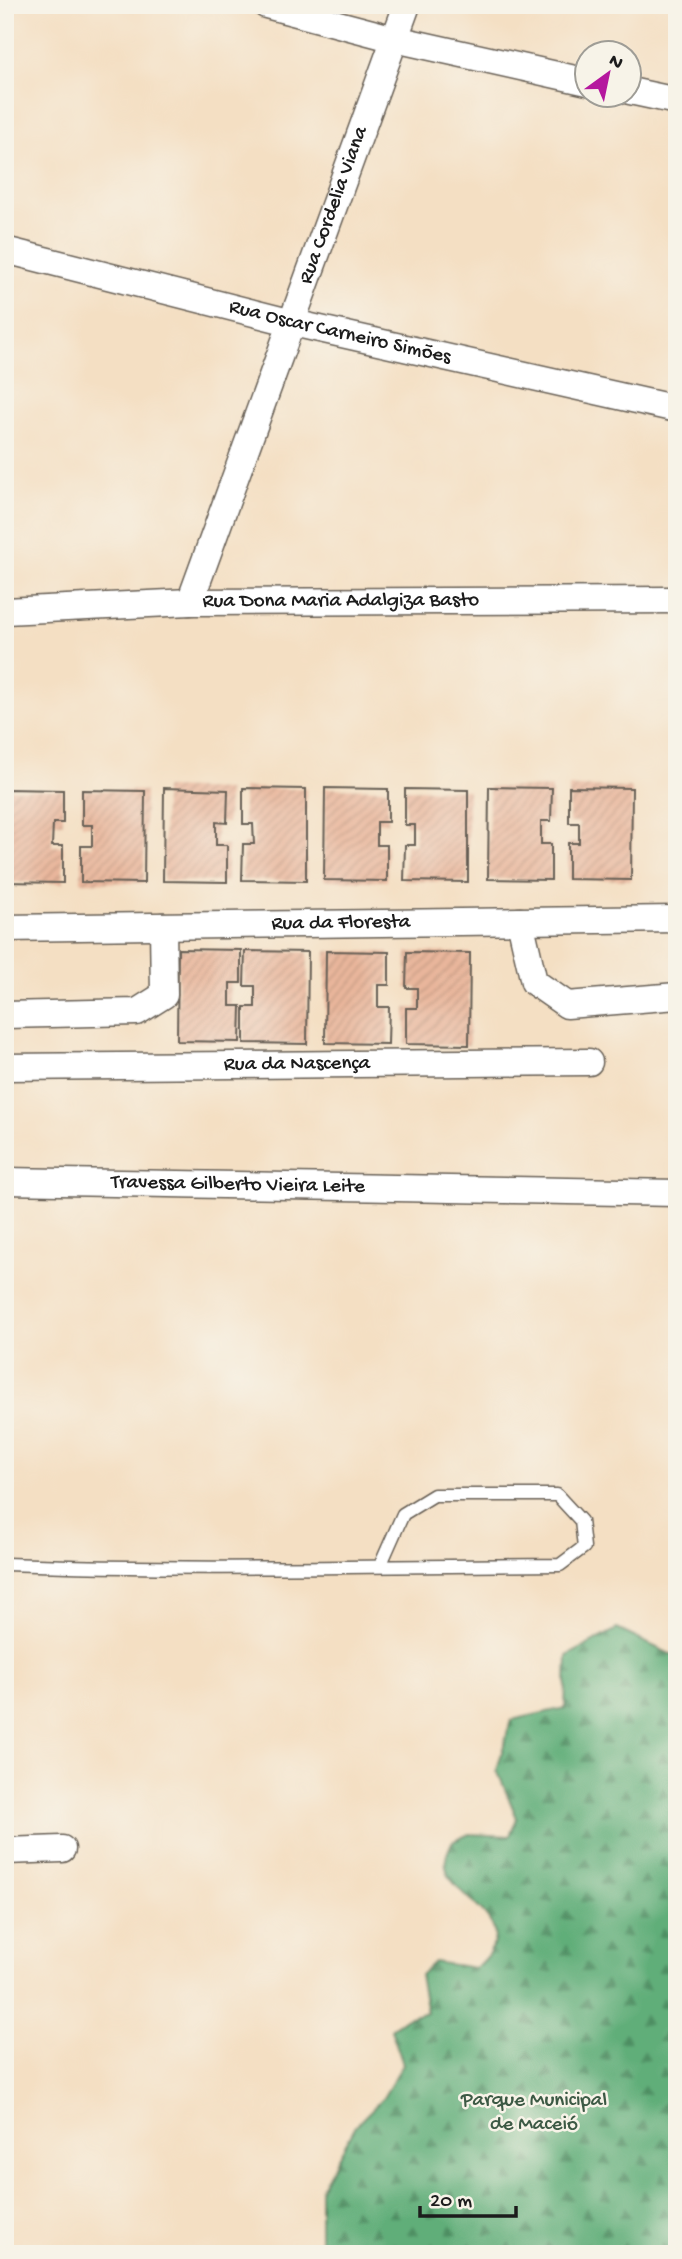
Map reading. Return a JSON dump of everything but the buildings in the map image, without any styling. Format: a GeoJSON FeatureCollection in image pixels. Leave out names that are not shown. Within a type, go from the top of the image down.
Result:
{"type":"FeatureCollection","features":[{"type":"Feature","properties":{"kind":"street"},"geometry":{"type":"LineString","coordinates":[[267,5],[395,40],[574,79]]}},
{"type":"Feature","properties":{"kind":"street","name":"Rua Cordelia Viana"},"geometry":{"type":"LineString","coordinates":[[190,602],[407,5]]}},
{"type":"Feature","properties":{"kind":"street"},"geometry":{"type":"LineString","coordinates":[[644,94],[677,101]]}},
{"type":"Feature","properties":{"kind":"street","name":"Rua Oscar Carneiro Simões"},"geometry":{"type":"LineString","coordinates":[[5,250],[293,323],[677,409]]}},
{"type":"Feature","properties":{"kind":"street","name":"Rua Dona Maria Adalgiza Basto"},"geometry":{"type":"LineString","coordinates":[[5,611],[190,602],[677,600]]}},
{"type":"Feature","properties":{"kind":"street","name":"Rua da Floresta"},"geometry":{"type":"LineString","coordinates":[[5,928],[677,919]]}},
{"type":"Feature","properties":{"kind":"street"},"geometry":{"type":"LineString","coordinates":[[520,921],[534,982],[567,1005],[677,996]]}},
{"type":"Feature","properties":{"kind":"street"},"geometry":{"type":"LineString","coordinates":[[5,1015],[136,1013],[164,995],[163,926]]}},
{"type":"Feature","properties":{"kind":"street","name":"Rua da Nascença"},"geometry":{"type":"LineString","coordinates":[[5,1067],[589,1062]]}},
{"type":"Feature","properties":{"kind":"street","name":"Travessa Gilberto Vieira Leite"},"geometry":{"type":"LineString","coordinates":[[5,1181],[677,1193]]}},
{"type":"Feature","properties":{"kind":"street"},"geometry":{"type":"LineString","coordinates":[[5,1851],[62,1849]]}},
{"type":"Feature","properties":{"kind":"lane"},"geometry":{"type":"LineString","coordinates":[[5,1564],[80,1567],[380,1566],[560,1565],[584,1547],[581,1521],[557,1495],[434,1495],[402,1514],[380,1566]]}},
{"type":"Feature","properties":{"kind":"green space","name":"Parque Municipal de Maceió"},"geometry":{"type":"Polygon","coordinates":[[[617,1629],[670,1654],[677,1654],[677,2254],[316,2254],[320,2245],[320,2190],[356,2125],[383,2098],[403,2064],[391,2029],[407,2018],[427,2012],[420,1975],[434,1962],[475,1968],[491,1951],[495,1935],[490,1922],[456,1885],[448,1872],[446,1858],[452,1842],[469,1834],[510,1836],[517,1818],[497,1770],[511,1720],[565,1708],[567,1656],[617,1629]]]}}]}
